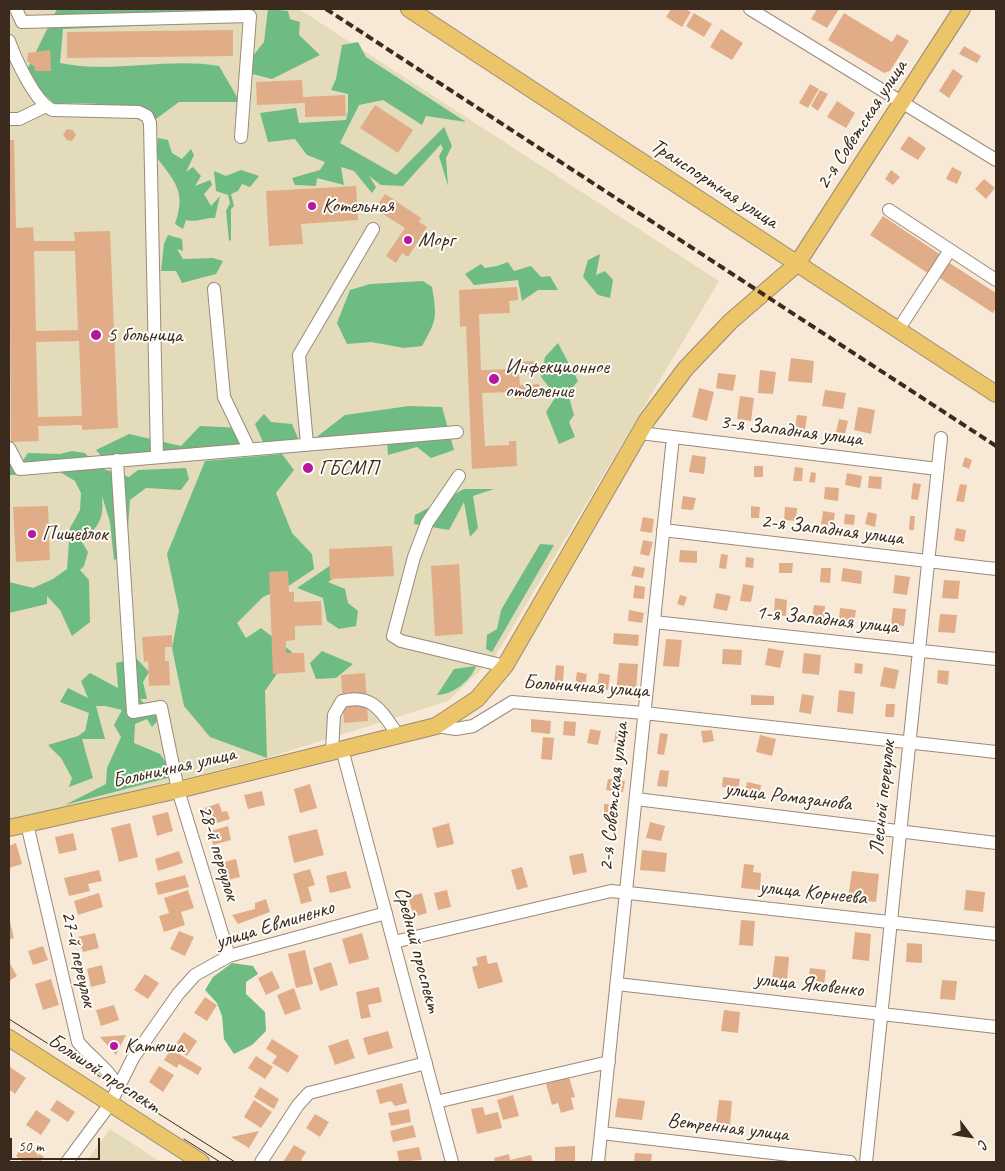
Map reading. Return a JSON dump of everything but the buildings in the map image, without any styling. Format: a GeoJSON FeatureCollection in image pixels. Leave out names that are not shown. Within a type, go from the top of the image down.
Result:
{"type":"FeatureCollection","features":[{"type":"Feature","properties":{"kind":"main road","name":"Транспортная улица"},"geometry":{"type":"LineString","coordinates":[[409,9],[996,394]]}},
{"type":"Feature","properties":{"kind":"main road","name":"2-я Советская улица"},"geometry":{"type":"LineString","coordinates":[[436,726],[477,699],[505,666],[640,432],[692,361],[731,320],[797,264],[962,9]]}},
{"type":"Feature","properties":{"kind":"main road","name":"Больничная улица"},"geometry":{"type":"LineString","coordinates":[[9,828],[178,790],[436,726]]}},
{"type":"Feature","properties":{"kind":"main road","name":"Большой проспект"},"geometry":{"type":"LineString","coordinates":[[9,1038],[200,1162]]}},
{"type":"Feature","properties":{"kind":"street"},"geometry":{"type":"LineString","coordinates":[[16,9],[22,22],[250,16],[241,137]]}},
{"type":"Feature","properties":{"kind":"street"},"geometry":{"type":"LineString","coordinates":[[750,9],[996,160]]}},
{"type":"Feature","properties":{"kind":"street"},"geometry":{"type":"LineString","coordinates":[[9,41],[13,67],[44,107],[53,110],[139,112],[147,116],[150,123],[157,456]]}},
{"type":"Feature","properties":{"kind":"street"},"geometry":{"type":"LineString","coordinates":[[9,128],[14,119],[44,107]]}},
{"type":"Feature","properties":{"kind":"street"},"geometry":{"type":"LineString","coordinates":[[889,210],[996,280]]}},
{"type":"Feature","properties":{"kind":"street"},"geometry":{"type":"LineString","coordinates":[[307,444],[299,354],[373,229]]}},
{"type":"Feature","properties":{"kind":"street"},"geometry":{"type":"LineString","coordinates":[[898,330],[950,250]]}},
{"type":"Feature","properties":{"kind":"street"},"geometry":{"type":"LineString","coordinates":[[214,289],[224,397],[249,449]]}},
{"type":"Feature","properties":{"kind":"street"},"geometry":{"type":"LineString","coordinates":[[9,448],[20,469],[457,432]]}},
{"type":"Feature","properties":{"kind":"street","name":"3-я Западная улица"},"geometry":{"type":"LineString","coordinates":[[640,432],[938,469]]}},
{"type":"Feature","properties":{"kind":"street","name":"2-я Советская улица"},"geometry":{"type":"LineString","coordinates":[[598,1162],[673,436]]}},
{"type":"Feature","properties":{"kind":"street","name":"Лесной переулок"},"geometry":{"type":"LineString","coordinates":[[866,1162],[941,438]]}},
{"type":"Feature","properties":{"kind":"street","name":"28-й переулок"},"geometry":{"type":"LineString","coordinates":[[117,460],[133,712],[161,707],[178,790],[229,956]]}},
{"type":"Feature","properties":{"kind":"street"},"geometry":{"type":"LineString","coordinates":[[459,476],[427,523],[414,557],[393,636],[401,641],[505,666]]}},
{"type":"Feature","properties":{"kind":"street","name":"2-я Западная улица"},"geometry":{"type":"LineString","coordinates":[[663,530],[996,569]]}},
{"type":"Feature","properties":{"kind":"street","name":"1-я Западная улица"},"geometry":{"type":"LineString","coordinates":[[654,622],[996,659]]}},
{"type":"Feature","properties":{"kind":"street","name":"Средний проспект"},"geometry":{"type":"LineString","coordinates":[[398,735],[373,703],[357,697],[342,701],[334,714],[337,750],[386,913],[452,1162]]}},
{"type":"Feature","properties":{"kind":"street","name":"Больничная улица"},"geometry":{"type":"LineString","coordinates":[[436,726],[456,729],[473,726],[512,702],[644,713],[996,752]]}},
{"type":"Feature","properties":{"kind":"street","name":"улица Ромазанова"},"geometry":{"type":"LineString","coordinates":[[636,799],[996,842]]}},
{"type":"Feature","properties":{"kind":"street","name":"27-й переулок"},"geometry":{"type":"LineString","coordinates":[[27,824],[78,1042],[89,1056],[113,1077],[118,1089]]}},
{"type":"Feature","properties":{"kind":"street"},"geometry":{"type":"LineString","coordinates":[[394,942],[611,891],[626,892]]}},
{"type":"Feature","properties":{"kind":"street","name":"улица Корнеева"},"geometry":{"type":"LineString","coordinates":[[626,892],[996,934]]}},
{"type":"Feature","properties":{"kind":"street","name":"улица Евминенко"},"geometry":{"type":"LineString","coordinates":[[67,1162],[110,1104],[133,1058],[178,994],[195,975],[229,956],[386,913]]}},
{"type":"Feature","properties":{"kind":"street","name":"улица Яковенко"},"geometry":{"type":"LineString","coordinates":[[617,984],[996,1026]]}},
{"type":"Feature","properties":{"kind":"street"},"geometry":{"type":"LineString","coordinates":[[436,1102],[609,1062]]}},
{"type":"Feature","properties":{"kind":"street"},"geometry":{"type":"LineString","coordinates":[[261,1162],[298,1105],[309,1093],[426,1063]]}},
{"type":"Feature","properties":{"kind":"street","name":"Ветренная улица"},"geometry":{"type":"LineString","coordinates":[[601,1133],[850,1162]]}},
{"type":"Feature","properties":{"kind":"shaded area","name":"ГБСМП"},"geometry":{"type":"Polygon","coordinates":[[[17,9],[299,9],[719,281],[496,655],[448,701],[267,758],[9,822],[9,16],[17,9]]]}},
{"type":"Feature","properties":{"kind":"shaded area"},"geometry":{"type":"Polygon","coordinates":[[[110,1129],[161,1162],[86,1162],[110,1129]]]}},
{"type":"Feature","properties":{"kind":"green space"},"geometry":{"type":"Polygon","coordinates":[[[57,9],[225,9],[182,24],[63,29],[60,63],[99,67],[180,63],[219,66],[240,102],[179,102],[156,119],[131,110],[107,105],[82,103],[55,104],[24,76],[57,9]]]}},
{"type":"Feature","properties":{"kind":"green space"},"geometry":{"type":"Polygon","coordinates":[[[268,9],[288,11],[290,19],[300,22],[299,35],[320,55],[272,79],[241,71],[264,42],[268,9]]]}},
{"type":"Feature","properties":{"kind":"green space"},"geometry":{"type":"Polygon","coordinates":[[[358,42],[366,57],[466,122],[426,116],[422,125],[383,100],[359,105],[340,143],[396,175],[444,127],[452,146],[446,158],[448,186],[439,156],[443,149],[441,144],[403,186],[381,185],[369,176],[376,187],[372,193],[354,171],[341,167],[344,185],[317,178],[316,186],[295,185],[292,178],[320,170],[325,162],[307,155],[295,139],[268,142],[260,113],[296,108],[299,123],[346,120],[348,94],[331,90],[336,79],[342,45],[358,42]]]}},
{"type":"Feature","properties":{"kind":"green space"},"geometry":{"type":"Polygon","coordinates":[[[158,138],[168,140],[172,153],[182,159],[191,149],[194,155],[186,172],[193,167],[201,176],[195,186],[210,180],[212,185],[204,194],[211,206],[220,196],[215,218],[194,221],[186,220],[183,229],[175,224],[180,203],[179,194],[173,179],[154,154],[158,138]]]}},
{"type":"Feature","properties":{"kind":"green space"},"geometry":{"type":"Polygon","coordinates":[[[241,170],[259,176],[250,187],[242,184],[238,191],[231,194],[234,206],[231,209],[231,240],[229,241],[226,211],[230,203],[228,195],[216,191],[214,171],[226,176],[241,170]]]}},
{"type":"Feature","properties":{"kind":"green space"},"geometry":{"type":"Polygon","coordinates":[[[168,235],[182,239],[183,251],[177,249],[183,259],[213,258],[223,261],[216,274],[182,283],[176,271],[161,271],[164,244],[168,235]]]}},
{"type":"Feature","properties":{"kind":"green space"},"geometry":{"type":"Polygon","coordinates":[[[600,254],[596,275],[605,271],[613,280],[610,298],[598,295],[583,277],[588,260],[600,254]]]}},
{"type":"Feature","properties":{"kind":"green space"},"geometry":{"type":"Polygon","coordinates":[[[508,262],[514,271],[531,266],[541,277],[550,276],[558,290],[538,290],[522,301],[518,280],[474,285],[465,274],[481,264],[485,268],[508,262]]]}},
{"type":"Feature","properties":{"kind":"green space"},"geometry":{"type":"Polygon","coordinates":[[[423,281],[432,287],[435,312],[431,330],[422,346],[404,348],[371,342],[347,344],[337,323],[350,290],[370,284],[423,281]]]}},
{"type":"Feature","properties":{"kind":"green space"},"geometry":{"type":"Polygon","coordinates":[[[558,343],[578,381],[568,393],[574,415],[569,422],[575,437],[559,444],[546,412],[556,396],[541,377],[545,357],[558,343]]]}},
{"type":"Feature","properties":{"kind":"green space"},"geometry":{"type":"Polygon","coordinates":[[[409,406],[442,407],[454,450],[431,458],[417,447],[388,455],[387,440],[314,439],[345,415],[409,406]]]}},
{"type":"Feature","properties":{"kind":"green space"},"geometry":{"type":"Polygon","coordinates":[[[264,414],[271,422],[292,424],[300,443],[263,442],[255,424],[264,414]]]}},
{"type":"Feature","properties":{"kind":"green space"},"geometry":{"type":"Polygon","coordinates":[[[200,426],[243,428],[247,445],[107,463],[96,450],[129,434],[181,446],[200,426]]]}},
{"type":"Feature","properties":{"kind":"green space"},"geometry":{"type":"Polygon","coordinates":[[[72,451],[85,453],[97,467],[129,477],[138,470],[186,468],[189,479],[181,490],[146,488],[130,500],[129,553],[114,560],[110,522],[102,496],[102,511],[99,522],[82,542],[88,552],[84,566],[80,570],[89,580],[90,622],[72,636],[60,610],[47,596],[47,604],[9,613],[9,582],[33,588],[53,579],[67,569],[70,528],[80,510],[81,493],[75,481],[55,469],[42,468],[27,475],[9,475],[9,459],[22,462],[28,453],[60,454],[72,451]]]}},
{"type":"Feature","properties":{"kind":"green space"},"geometry":{"type":"Polygon","coordinates":[[[282,454],[294,470],[276,493],[292,533],[312,554],[314,569],[290,585],[263,597],[237,623],[246,638],[261,628],[292,652],[265,691],[267,758],[210,737],[184,706],[172,648],[179,611],[167,554],[205,461],[282,454]]]}},
{"type":"Feature","properties":{"kind":"green space"},"geometry":{"type":"Polygon","coordinates":[[[464,489],[494,489],[473,496],[478,528],[470,537],[464,502],[449,530],[414,524],[415,515],[464,489]]]}},
{"type":"Feature","properties":{"kind":"green space"},"geometry":{"type":"Polygon","coordinates":[[[540,544],[554,545],[492,652],[486,649],[487,635],[497,629],[501,610],[540,544]]]}},
{"type":"Feature","properties":{"kind":"green space"},"geometry":{"type":"Polygon","coordinates":[[[331,565],[341,574],[328,582],[345,589],[348,603],[358,611],[356,626],[339,629],[327,621],[323,598],[297,588],[331,565]]]}},
{"type":"Feature","properties":{"kind":"green space"},"geometry":{"type":"Polygon","coordinates":[[[322,651],[353,664],[336,678],[316,679],[310,663],[322,651]]]}},
{"type":"Feature","properties":{"kind":"green space"},"geometry":{"type":"Polygon","coordinates":[[[136,658],[149,672],[143,682],[147,699],[140,699],[159,719],[152,727],[147,719],[135,724],[134,743],[160,754],[175,776],[65,805],[106,784],[107,768],[121,737],[114,725],[122,710],[96,706],[105,739],[82,739],[93,778],[69,787],[72,778],[61,758],[48,745],[78,736],[85,731],[89,713],[60,702],[68,688],[88,698],[81,681],[90,673],[118,688],[116,663],[136,658]]]}},
{"type":"Feature","properties":{"kind":"green space"},"geometry":{"type":"Polygon","coordinates":[[[476,666],[470,677],[455,690],[437,695],[454,669],[476,666]]]}},
{"type":"Feature","properties":{"kind":"green space"},"geometry":{"type":"Polygon","coordinates":[[[232,963],[253,966],[258,974],[246,982],[246,994],[265,1012],[266,1031],[252,1045],[234,1054],[224,1039],[222,1016],[217,1003],[205,990],[213,977],[232,963]]]}},
{"type":"Feature","properties":{"kind":"tram line"},"geometry":{"type":"LineString","coordinates":[[9,1019],[235,1162]]}},
{"type":"Feature","properties":{"kind":"tram line"},"geometry":{"type":"LineString","coordinates":[[184,1139],[220,1162]]}},
{"type":"Feature","properties":{"kind":"railway"},"geometry":{"type":"LineString","coordinates":[[326,9],[996,446]]}},
{"type":"Feature","properties":{"kind":"place","name":"Котельная"},"geometry":{"type":"Point","coordinates":[312,206]}},
{"type":"Feature","properties":{"kind":"place","name":"Морг"},"geometry":{"type":"Point","coordinates":[408,240]}},
{"type":"Feature","properties":{"kind":"place","name":"5 больница"},"geometry":{"type":"Point","coordinates":[96,335]}},
{"type":"Feature","properties":{"kind":"place","name":"Инфекционное отделение"},"geometry":{"type":"Point","coordinates":[494,379]}},
{"type":"Feature","properties":{"kind":"place","name":"ГБСМП"},"geometry":{"type":"Point","coordinates":[308,468]}},
{"type":"Feature","properties":{"kind":"place","name":"Пищеблок"},"geometry":{"type":"Point","coordinates":[32,534]}},
{"type":"Feature","properties":{"kind":"place","name":"Катюша"},"geometry":{"type":"Point","coordinates":[114,1046]}}]}
